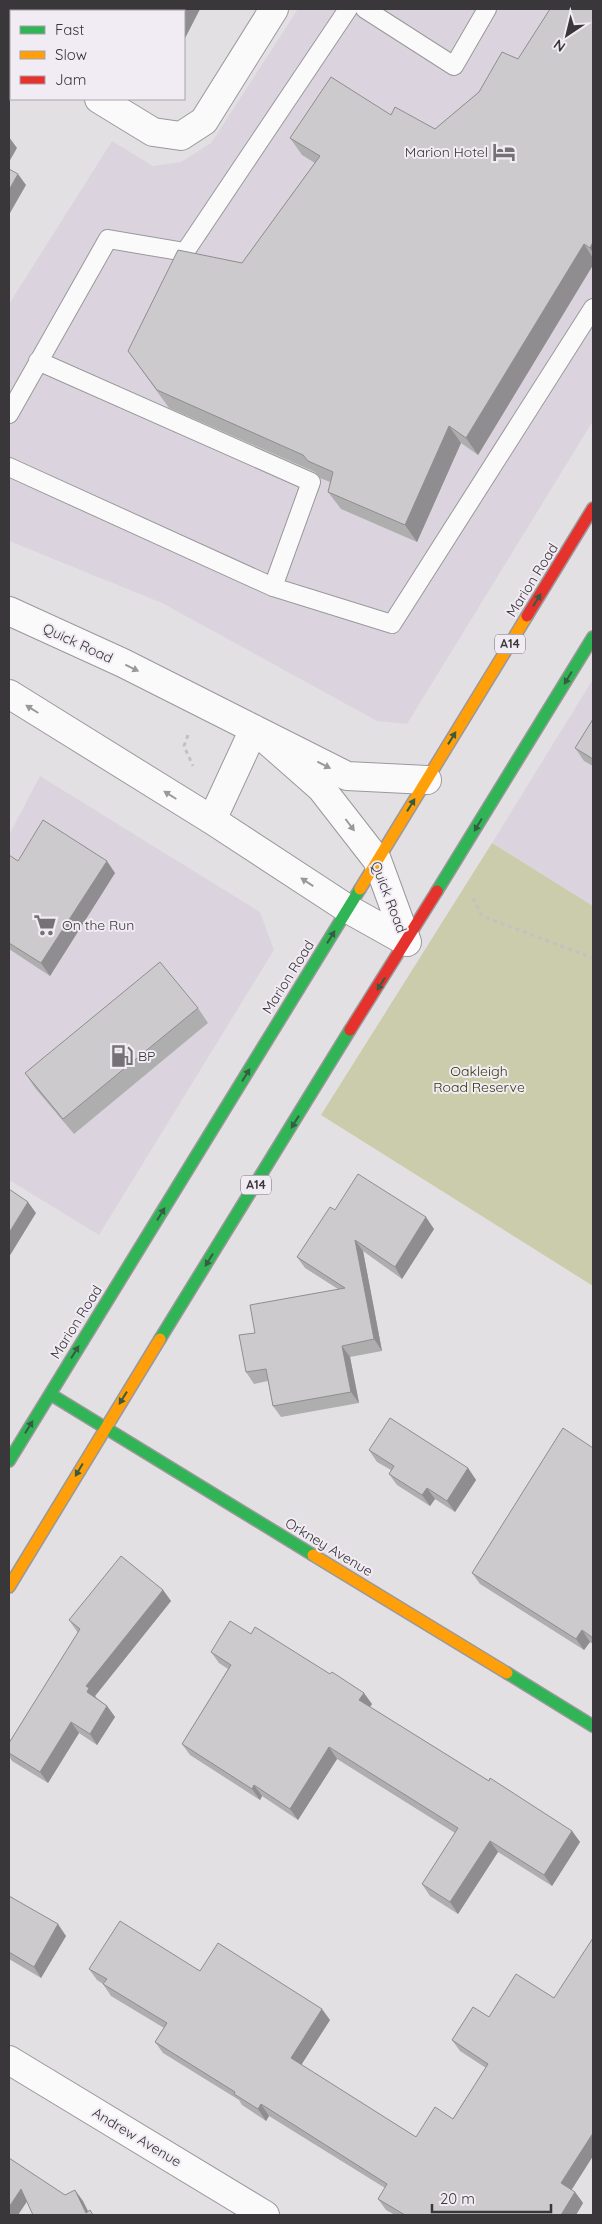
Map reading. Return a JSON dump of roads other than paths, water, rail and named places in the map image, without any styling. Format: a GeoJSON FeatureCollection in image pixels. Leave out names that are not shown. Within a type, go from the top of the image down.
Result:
{"type":"FeatureCollection","features":[{"type":"Feature","properties":{"kind":"main road","name":"Marion Road"},"geometry":{"type":"LineString","coordinates":[[9,1461],[593,508]]}},
{"type":"Feature","properties":{"kind":"main road","name":"A14"},"geometry":{"type":"LineString","coordinates":[[9,1587],[105,1428],[407,942],[593,636]]}},
{"type":"Feature","properties":{"kind":"main road","name":"Orkney Avenue"},"geometry":{"type":"LineString","coordinates":[[50,1394],[593,1726]]}},
{"type":"Feature","properties":{"kind":"street"},"geometry":{"type":"LineString","coordinates":[[101,100],[153,132],[181,136],[204,121],[274,9]]}},
{"type":"Feature","properties":{"kind":"street","name":"Quick Road"},"geometry":{"type":"LineString","coordinates":[[9,611],[123,663],[347,776],[427,780]]}},
{"type":"Feature","properties":{"kind":"street","name":"Quick Road"},"geometry":{"type":"LineString","coordinates":[[9,694],[212,820],[348,909],[407,942]]}},
{"type":"Feature","properties":{"kind":"street"},"geometry":{"type":"LineString","coordinates":[[212,820],[254,730]]}},
{"type":"Feature","properties":{"kind":"street","name":"Quick Road"},"geometry":{"type":"LineString","coordinates":[[254,730],[321,788],[377,860],[407,942]]}},
{"type":"Feature","properties":{"kind":"street","name":"Andrew Avenue"},"geometry":{"type":"LineString","coordinates":[[9,2060],[264,2215]]}},
{"type":"Feature","properties":{"kind":"lane"},"geometry":{"type":"LineString","coordinates":[[9,414],[108,239],[185,252],[348,9]]}},
{"type":"Feature","properties":{"kind":"lane"},"geometry":{"type":"LineString","coordinates":[[365,9],[454,66],[487,9]]}},
{"type":"Feature","properties":{"kind":"lane"},"geometry":{"type":"LineString","coordinates":[[9,467],[273,587],[392,624],[593,308]]}},
{"type":"Feature","properties":{"kind":"lane"},"geometry":{"type":"LineString","coordinates":[[38,361],[311,482],[273,587]]}},
{"type":"Feature","properties":{"kind":"place","name":"Marion Hotel"},"geometry":{"type":"Point","coordinates":[504,152]}},
{"type":"Feature","properties":{"kind":"place","name":"On the Run"},"geometry":{"type":"Point","coordinates":[45,925]}},
{"type":"Feature","properties":{"kind":"place","name":"BP"},"geometry":{"type":"Point","coordinates":[122,1056]}},
{"type":"Feature","properties":{"kind":"park label","name":"Oakleigh Road Reserve"},"geometry":{"type":"Point","coordinates":[479,1080]}}]}
